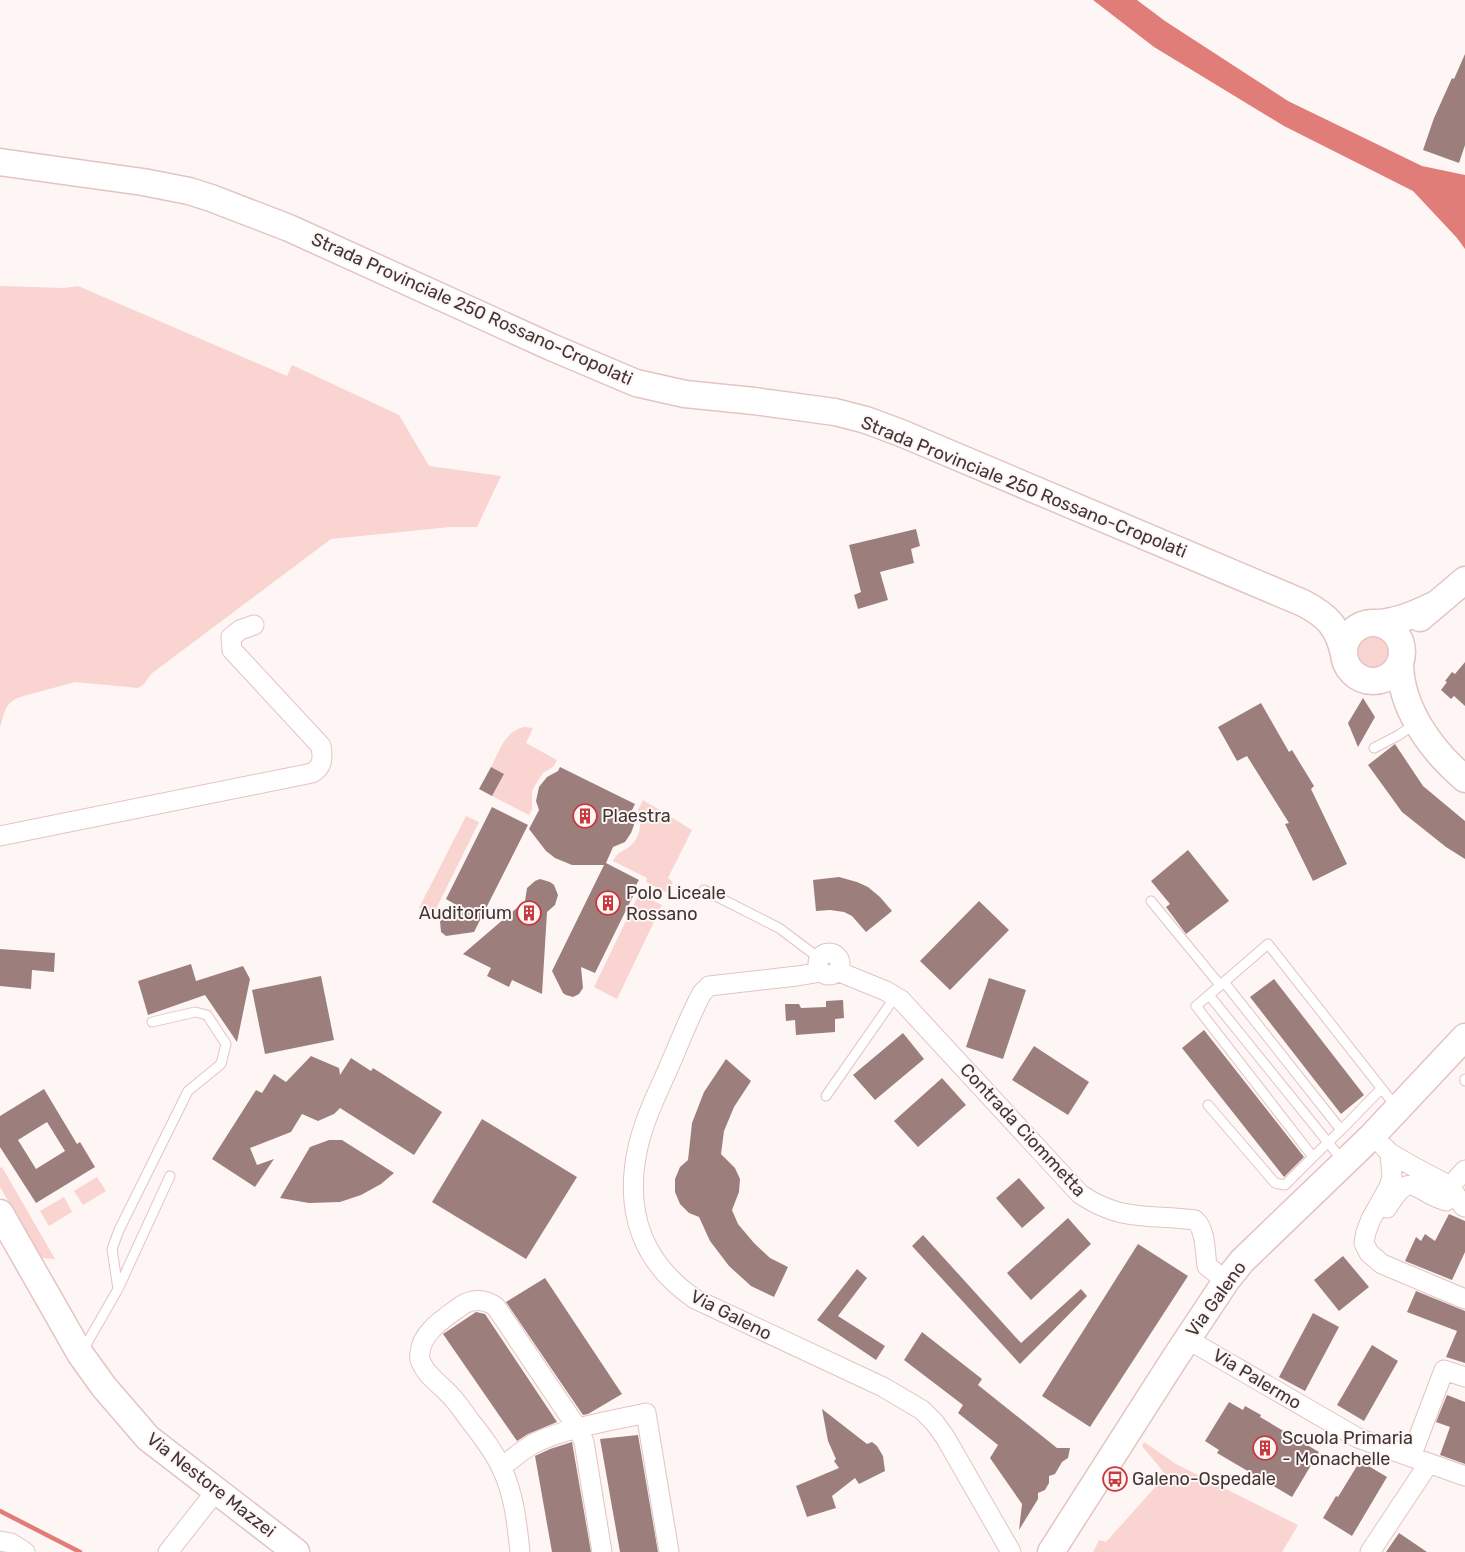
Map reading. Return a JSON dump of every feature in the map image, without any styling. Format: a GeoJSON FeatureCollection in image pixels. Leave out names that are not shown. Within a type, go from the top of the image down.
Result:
{"type":"FeatureCollection","features":[{"type":"Feature","properties":{"kind":"main road","name":"Strada Provinciale 250 Rossano-Cropolati"},"geometry":{"type":"LineString","coordinates":[[0,162],[143,182],[196,193],[289,228],[551,347],[636,383],[685,394],[835,412],[866,420],[1303,602],[1327,617],[1338,634],[1344,654]]}},
{"type":"Feature","properties":{"kind":"main road"},"geometry":{"type":"LineString","coordinates":[[1369,681],[1388,677],[1395,670],[1409,633],[1416,623],[1432,606],[1465,580]]}},
{"type":"Feature","properties":{"kind":"main road","name":"Strada Provinciale 250 Rossano-Cropolati"},"geometry":{"type":"LineString","coordinates":[[1303,602],[1325,607],[1362,622],[1373,623]]}},
{"type":"Feature","properties":{"kind":"main road"},"geometry":{"type":"LineString","coordinates":[[1432,606],[1403,618],[1364,625],[1355,629],[1345,645],[1344,654],[1346,664],[1352,672],[1360,678],[1385,689],[1392,695],[1437,751],[1465,779]]}},
{"type":"Feature","properties":{"kind":"main road"},"geometry":{"type":"LineString","coordinates":[[1373,623],[1390,629],[1400,644],[1401,682],[1419,727]]}},
{"type":"Feature","properties":{"kind":"main road","name":"Via Galeno"},"geometry":{"type":"LineString","coordinates":[[1051,1552],[1226,1280],[1242,1261],[1345,1163],[1381,1145],[1397,1109],[1465,1037]]}},
{"type":"Feature","properties":{"kind":"main road","name":"Via Nestore Mazzei"},"geometry":{"type":"LineString","coordinates":[[0,1213],[81,1355],[104,1387],[148,1438],[296,1552]]}},
{"type":"Feature","properties":{"kind":"street"},"geometry":{"type":"LineString","coordinates":[[0,836],[312,773],[318,770],[322,762],[321,746],[232,650],[231,637],[240,630],[254,625]]}},
{"type":"Feature","properties":{"kind":"street","name":"Contrada Ciommetta"},"geometry":{"type":"LineString","coordinates":[[826,967],[886,991],[901,1000],[1080,1194],[1093,1203],[1105,1209],[1133,1216],[1195,1220],[1200,1224],[1207,1266],[1226,1280]]}},
{"type":"Feature","properties":{"kind":"street","name":"Via Galeno"},"geometry":{"type":"LineString","coordinates":[[826,967],[797,976],[709,986],[702,993],[647,1120],[638,1146],[634,1173],[634,1213],[642,1238],[655,1259],[683,1291],[695,1299],[883,1387],[922,1410],[945,1437],[960,1467],[1011,1552]]}},
{"type":"Feature","properties":{"kind":"street"},"geometry":{"type":"LineString","coordinates":[[1381,1145],[1416,1168],[1450,1186],[1462,1206],[1465,1207]]}},
{"type":"Feature","properties":{"kind":"street"},"geometry":{"type":"LineString","coordinates":[[1381,1145],[1392,1177],[1366,1232],[1364,1243],[1369,1253],[1382,1264],[1465,1299]]}},
{"type":"Feature","properties":{"kind":"street"},"geometry":{"type":"LineString","coordinates":[[1369,1253],[1372,1239],[1378,1226],[1400,1190],[1406,1185],[1414,1185],[1446,1201],[1450,1197],[1450,1186],[1465,1170]]}},
{"type":"Feature","properties":{"kind":"street"},"geometry":{"type":"LineString","coordinates":[[520,1552],[511,1493],[502,1468],[490,1446],[472,1422],[422,1365],[419,1354],[423,1339],[436,1326],[464,1304],[477,1300],[488,1301],[496,1307],[578,1429],[584,1442],[602,1552]]}},
{"type":"Feature","properties":{"kind":"street","name":"Via Palermo"},"geometry":{"type":"LineString","coordinates":[[1187,1338],[1358,1438],[1465,1476]]}},
{"type":"Feature","properties":{"kind":"street"},"geometry":{"type":"LineString","coordinates":[[1411,1457],[1444,1370],[1465,1377]]}},
{"type":"Feature","properties":{"kind":"street"},"geometry":{"type":"LineString","coordinates":[[502,1468],[523,1450],[536,1443],[578,1429],[646,1413],[669,1552]]}},
{"type":"Feature","properties":{"kind":"street"},"geometry":{"type":"LineString","coordinates":[[1370,1552],[1429,1463]]}},
{"type":"Feature","properties":{"kind":"street"},"geometry":{"type":"LineString","coordinates":[[168,1552],[216,1490]]}},
{"type":"Feature","properties":{"kind":"street"},"geometry":{"type":"LineString","coordinates":[[0,1541],[11,1543],[26,1552]]}},
{"type":"Feature","properties":{"kind":"lane"},"geometry":{"type":"LineString","coordinates":[[1374,748],[1419,727]]}},
{"type":"Feature","properties":{"kind":"lane"},"geometry":{"type":"LineString","coordinates":[[704,890],[779,928],[826,967]]}},
{"type":"Feature","properties":{"kind":"lane"},"geometry":{"type":"LineString","coordinates":[[1151,900],[1341,1130]]}},
{"type":"Feature","properties":{"kind":"lane"},"geometry":{"type":"LineString","coordinates":[[1313,1157],[1196,1006],[1268,944],[1397,1109]]}},
{"type":"Feature","properties":{"kind":"lane"},"geometry":{"type":"LineString","coordinates":[[1209,995],[1345,1163]]}},
{"type":"Feature","properties":{"kind":"lane"},"geometry":{"type":"LineString","coordinates":[[826,1096],[895,997]]}},
{"type":"Feature","properties":{"kind":"lane"},"geometry":{"type":"LineString","coordinates":[[118,1289],[112,1249],[119,1230],[188,1091],[221,1064],[226,1044],[207,1015],[194,1012],[152,1022]]}},
{"type":"Feature","properties":{"kind":"lane"},"geometry":{"type":"LineString","coordinates":[[1208,1105],[1275,1183],[1285,1185],[1381,1089]]}},
{"type":"Feature","properties":{"kind":"lane"},"geometry":{"type":"LineString","coordinates":[[81,1355],[118,1289],[170,1176]]}},
{"type":"Feature","properties":{"kind":"shaded area"},"geometry":{"type":"Polygon","coordinates":[[[1093,0],[1137,0],[1165,21],[1288,101],[1422,166],[1465,175],[1465,249],[1413,191],[1284,126],[1154,47],[1093,0]]]}},
{"type":"Feature","properties":{"kind":"shaded area"},"geometry":{"type":"Polygon","coordinates":[[[0,286],[64,288],[78,286],[287,376],[292,365],[399,415],[429,466],[501,476],[477,527],[450,527],[331,539],[151,674],[144,684],[138,688],[75,682],[20,697],[8,705],[0,727],[0,286]]]}},
{"type":"Feature","properties":{"kind":"shaded area"},"geometry":{"type":"Polygon","coordinates":[[[1373,633],[1380,634],[1386,639],[1391,645],[1391,659],[1386,665],[1380,670],[1373,671],[1366,670],[1360,665],[1355,659],[1354,652],[1355,645],[1360,639],[1366,634],[1373,633]]]}},
{"type":"Feature","properties":{"kind":"shaded area"},"geometry":{"type":"Polygon","coordinates":[[[524,727],[533,728],[526,743],[557,760],[553,767],[543,773],[532,791],[532,809],[529,815],[492,796],[504,774],[491,767],[507,737],[517,729],[524,727]]]}},
{"type":"Feature","properties":{"kind":"shaded area"},"geometry":{"type":"Polygon","coordinates":[[[643,800],[692,830],[668,878],[673,882],[668,893],[646,882],[647,878],[613,861],[617,855],[634,842],[638,834],[640,820],[638,810],[643,800]]]}},
{"type":"Feature","properties":{"kind":"shaded area"},"geometry":{"type":"Polygon","coordinates":[[[466,816],[479,822],[433,915],[419,908],[466,816]]]}},
{"type":"Feature","properties":{"kind":"shaded area"},"geometry":{"type":"Polygon","coordinates":[[[639,894],[662,905],[617,999],[594,987],[639,894]]]}},
{"type":"Feature","properties":{"kind":"shaded area"},"geometry":{"type":"Polygon","coordinates":[[[2,1167],[55,1259],[42,1258],[0,1187],[0,1168],[2,1167]]]}},
{"type":"Feature","properties":{"kind":"shaded area"},"geometry":{"type":"Polygon","coordinates":[[[97,1177],[106,1191],[83,1205],[74,1191],[97,1177]]]}},
{"type":"Feature","properties":{"kind":"shaded area"},"geometry":{"type":"Polygon","coordinates":[[[64,1197],[72,1212],[49,1226],[40,1211],[64,1197]]]}},
{"type":"Feature","properties":{"kind":"shaded area"},"geometry":{"type":"Polygon","coordinates":[[[1144,1442],[1176,1464],[1298,1525],[1282,1552],[1093,1552],[1099,1540],[1106,1542],[1166,1475],[1142,1446],[1144,1442]]]}},
{"type":"Feature","properties":{"kind":"building"},"geometry":{"type":"Polygon","coordinates":[[[1465,54],[1465,145],[1459,163],[1423,150],[1434,118],[1465,54]]]}},
{"type":"Feature","properties":{"kind":"building"},"geometry":{"type":"Polygon","coordinates":[[[916,529],[920,546],[911,549],[914,563],[880,572],[888,600],[858,609],[854,595],[861,592],[849,545],[916,529]]]}},
{"type":"Feature","properties":{"kind":"building"},"geometry":{"type":"Polygon","coordinates":[[[1465,662],[1465,706],[1454,696],[1451,699],[1441,690],[1452,672],[1455,674],[1465,662]]]}},
{"type":"Feature","properties":{"kind":"building"},"geometry":{"type":"Polygon","coordinates":[[[1363,698],[1375,717],[1358,747],[1348,723],[1363,698]]]}},
{"type":"Feature","properties":{"kind":"building"},"geometry":{"type":"Polygon","coordinates":[[[1261,703],[1289,752],[1292,750],[1314,786],[1311,789],[1347,864],[1313,881],[1285,824],[1289,823],[1247,756],[1237,761],[1218,727],[1261,703]]]}},
{"type":"Feature","properties":{"kind":"building"},"geometry":{"type":"Polygon","coordinates":[[[1395,744],[1423,786],[1465,821],[1465,859],[1446,847],[1402,812],[1368,765],[1395,744]]]}},
{"type":"Feature","properties":{"kind":"building"},"geometry":{"type":"Polygon","coordinates":[[[491,767],[504,774],[492,796],[479,789],[491,767]]]}},
{"type":"Feature","properties":{"kind":"building"},"geometry":{"type":"Polygon","coordinates":[[[560,767],[635,804],[632,810],[634,825],[631,833],[625,842],[613,847],[606,863],[639,880],[635,887],[637,888],[595,973],[581,967],[583,988],[579,994],[573,997],[563,993],[552,971],[604,865],[572,865],[555,858],[546,851],[529,829],[539,810],[536,801],[539,787],[547,777],[558,771],[560,767]]]}},
{"type":"Feature","properties":{"kind":"building"},"geometry":{"type":"Polygon","coordinates":[[[492,807],[528,825],[474,932],[446,936],[441,932],[440,921],[458,906],[446,899],[492,807]]]}},
{"type":"Feature","properties":{"kind":"building"},"geometry":{"type":"Polygon","coordinates":[[[1188,850],[1229,901],[1186,934],[1166,907],[1170,904],[1151,881],[1188,850]]]}},
{"type":"Feature","properties":{"kind":"building"},"geometry":{"type":"Polygon","coordinates":[[[839,877],[868,887],[892,911],[866,932],[852,916],[844,912],[816,911],[813,880],[839,877]]]}},
{"type":"Feature","properties":{"kind":"building"},"geometry":{"type":"Polygon","coordinates":[[[540,879],[554,885],[558,895],[555,905],[547,912],[542,994],[512,980],[509,987],[487,976],[491,968],[463,954],[525,901],[527,888],[540,879]]]}},
{"type":"Feature","properties":{"kind":"building"},"geometry":{"type":"Polygon","coordinates":[[[979,901],[1009,930],[950,990],[920,961],[979,901]]]}},
{"type":"Feature","properties":{"kind":"building"},"geometry":{"type":"Polygon","coordinates":[[[0,949],[55,953],[54,972],[32,970],[31,989],[0,986],[0,949]]]}},
{"type":"Feature","properties":{"kind":"building"},"geometry":{"type":"Polygon","coordinates":[[[191,964],[196,981],[243,966],[250,979],[237,1042],[205,995],[148,1015],[138,981],[191,964]]]}},
{"type":"Feature","properties":{"kind":"building"},"geometry":{"type":"Polygon","coordinates":[[[321,976],[334,1040],[265,1054],[252,990],[321,976]]]}},
{"type":"Feature","properties":{"kind":"building"},"geometry":{"type":"Polygon","coordinates":[[[989,978],[1026,990],[1003,1059],[966,1047],[989,978]]]}},
{"type":"Feature","properties":{"kind":"building"},"geometry":{"type":"Polygon","coordinates":[[[1274,979],[1364,1095],[1341,1114],[1250,997],[1274,979]]]}},
{"type":"Feature","properties":{"kind":"building"},"geometry":{"type":"Polygon","coordinates":[[[843,1000],[844,1018],[835,1019],[835,1032],[796,1035],[795,1020],[786,1021],[785,1004],[799,1004],[801,1008],[826,1007],[826,1001],[843,1000]]]}},
{"type":"Feature","properties":{"kind":"building"},"geometry":{"type":"Polygon","coordinates":[[[1204,1030],[1304,1157],[1284,1177],[1182,1048],[1204,1030]]]}},
{"type":"Feature","properties":{"kind":"building"},"geometry":{"type":"Polygon","coordinates":[[[903,1033],[924,1059],[875,1100],[853,1075],[903,1033]]]}},
{"type":"Feature","properties":{"kind":"building"},"geometry":{"type":"Polygon","coordinates":[[[1034,1046],[1089,1082],[1068,1115],[1012,1080],[1034,1046]]]}},
{"type":"Feature","properties":{"kind":"building"},"geometry":{"type":"Polygon","coordinates":[[[311,1056],[339,1068],[340,1075],[351,1058],[371,1071],[373,1068],[442,1112],[414,1155],[340,1108],[334,1114],[318,1121],[302,1114],[291,1132],[250,1148],[257,1165],[274,1159],[255,1187],[212,1159],[256,1090],[262,1093],[274,1074],[286,1082],[311,1056]]]}},
{"type":"Feature","properties":{"kind":"building"},"geometry":{"type":"Polygon","coordinates":[[[726,1059],[751,1081],[734,1107],[724,1131],[721,1154],[735,1168],[740,1179],[739,1192],[732,1210],[738,1224],[754,1243],[770,1258],[788,1267],[774,1297],[751,1286],[729,1266],[710,1241],[699,1217],[689,1213],[680,1204],[675,1192],[675,1179],[680,1167],[688,1160],[692,1123],[704,1092],[726,1059]]]}},
{"type":"Feature","properties":{"kind":"building"},"geometry":{"type":"Polygon","coordinates":[[[942,1078],[966,1105],[918,1147],[894,1121],[942,1078]]]}},
{"type":"Feature","properties":{"kind":"building"},"geometry":{"type":"Polygon","coordinates":[[[44,1089],[77,1144],[80,1142],[95,1167],[36,1203],[0,1147],[0,1116],[44,1089]],[[47,1122],[18,1140],[36,1169],[65,1151],[47,1122]]]}},
{"type":"Feature","properties":{"kind":"building"},"geometry":{"type":"Polygon","coordinates":[[[482,1119],[577,1177],[526,1259],[432,1202],[482,1119]]]}},
{"type":"Feature","properties":{"kind":"building"},"geometry":{"type":"Polygon","coordinates":[[[329,1140],[342,1140],[394,1173],[381,1184],[361,1195],[340,1202],[309,1203],[280,1198],[310,1147],[329,1140]]]}},
{"type":"Feature","properties":{"kind":"building"},"geometry":{"type":"Polygon","coordinates":[[[1019,1178],[1045,1208],[1022,1228],[996,1198],[1019,1178]]]}},
{"type":"Feature","properties":{"kind":"building"},"geometry":{"type":"Polygon","coordinates":[[[1449,1214],[1465,1221],[1465,1252],[1452,1280],[1405,1261],[1416,1237],[1421,1241],[1425,1234],[1435,1241],[1449,1214]]]}},
{"type":"Feature","properties":{"kind":"building"},"geometry":{"type":"Polygon","coordinates":[[[1068,1218],[1091,1244],[1031,1300],[1007,1273],[1068,1218]]]}},
{"type":"Feature","properties":{"kind":"building"},"geometry":{"type":"Polygon","coordinates":[[[923,1235],[1021,1343],[1081,1289],[1087,1296],[1020,1364],[912,1246],[923,1235]]]}},
{"type":"Feature","properties":{"kind":"building"},"geometry":{"type":"Polygon","coordinates":[[[1138,1244],[1188,1276],[1090,1427],[1042,1396],[1138,1244]]]}},
{"type":"Feature","properties":{"kind":"building"},"geometry":{"type":"Polygon","coordinates":[[[1343,1256],[1369,1287],[1339,1311],[1314,1280],[1343,1256]]]}},
{"type":"Feature","properties":{"kind":"building"},"geometry":{"type":"Polygon","coordinates":[[[857,1269],[867,1278],[838,1316],[885,1346],[876,1360],[817,1320],[857,1269]]]}},
{"type":"Feature","properties":{"kind":"building"},"geometry":{"type":"Polygon","coordinates":[[[545,1278],[622,1394],[588,1414],[583,1415],[506,1302],[545,1278]]]}},
{"type":"Feature","properties":{"kind":"building"},"geometry":{"type":"Polygon","coordinates":[[[1416,1291],[1465,1311],[1465,1363],[1446,1357],[1457,1331],[1407,1312],[1416,1291]]]}},
{"type":"Feature","properties":{"kind":"building"},"geometry":{"type":"Polygon","coordinates":[[[476,1312],[485,1314],[557,1422],[528,1434],[517,1441],[443,1334],[476,1312]]]}},
{"type":"Feature","properties":{"kind":"building"},"geometry":{"type":"Polygon","coordinates":[[[1313,1313],[1339,1327],[1305,1391],[1279,1377],[1313,1313]]]}},
{"type":"Feature","properties":{"kind":"building"},"geometry":{"type":"Polygon","coordinates":[[[922,1332],[982,1379],[978,1385],[1057,1448],[1070,1448],[1068,1458],[1062,1462],[1055,1474],[1049,1476],[1049,1483],[1045,1490],[1038,1493],[1038,1499],[1019,1530],[1022,1504],[990,1458],[998,1445],[958,1413],[963,1405],[904,1360],[922,1332]]]}},
{"type":"Feature","properties":{"kind":"building"},"geometry":{"type":"Polygon","coordinates":[[[1372,1345],[1398,1361],[1364,1421],[1337,1405],[1372,1345]]]}},
{"type":"Feature","properties":{"kind":"building"},"geometry":{"type":"Polygon","coordinates":[[[1447,1395],[1465,1402],[1465,1464],[1440,1455],[1450,1427],[1436,1422],[1447,1395]]]}},
{"type":"Feature","properties":{"kind":"building","name":"Scuola Primaria - Monachelle"},"geometry":{"type":"Polygon","coordinates":[[[1229,1402],[1243,1410],[1245,1406],[1319,1452],[1292,1497],[1217,1453],[1219,1450],[1205,1441],[1229,1402]]]}},
{"type":"Feature","properties":{"kind":"building"},"geometry":{"type":"Polygon","coordinates":[[[822,1409],[867,1444],[872,1442],[877,1446],[883,1456],[885,1471],[859,1484],[855,1478],[832,1496],[836,1508],[807,1517],[796,1486],[839,1468],[834,1461],[836,1459],[828,1441],[822,1409]]]}},
{"type":"Feature","properties":{"kind":"building"},"geometry":{"type":"Polygon","coordinates":[[[638,1435],[658,1552],[620,1552],[600,1439],[638,1435]]]}},
{"type":"Feature","properties":{"kind":"building"},"geometry":{"type":"Polygon","coordinates":[[[572,1442],[591,1552],[552,1552],[535,1456],[572,1442]]]}},
{"type":"Feature","properties":{"kind":"building"},"geometry":{"type":"Polygon","coordinates":[[[1360,1461],[1387,1477],[1352,1536],[1323,1518],[1360,1461]]]}},
{"type":"Feature","properties":{"kind":"building"},"geometry":{"type":"Polygon","coordinates":[[[1399,1533],[1427,1552],[1386,1552],[1399,1533]]]}},
{"type":"Feature","properties":{"kind":"waterway"},"geometry":{"type":"LineString","coordinates":[[0,1511],[80,1552]]}},
{"type":"Feature","properties":{"kind":"place","name":"Plaestra"},"geometry":{"type":"Point","coordinates":[585,816]}},
{"type":"Feature","properties":{"kind":"place","name":"Polo Liceale Rossano"},"geometry":{"type":"Point","coordinates":[608,903]}},
{"type":"Feature","properties":{"kind":"place","name":"Auditorium"},"geometry":{"type":"Point","coordinates":[529,913]}},
{"type":"Feature","properties":{"kind":"place","name":"Scuola Primaria - Monachelle"},"geometry":{"type":"Point","coordinates":[1265,1448]}},
{"type":"Feature","properties":{"kind":"place","name":"Galeno-Ospedale"},"geometry":{"type":"Point","coordinates":[1115,1479]}}]}
